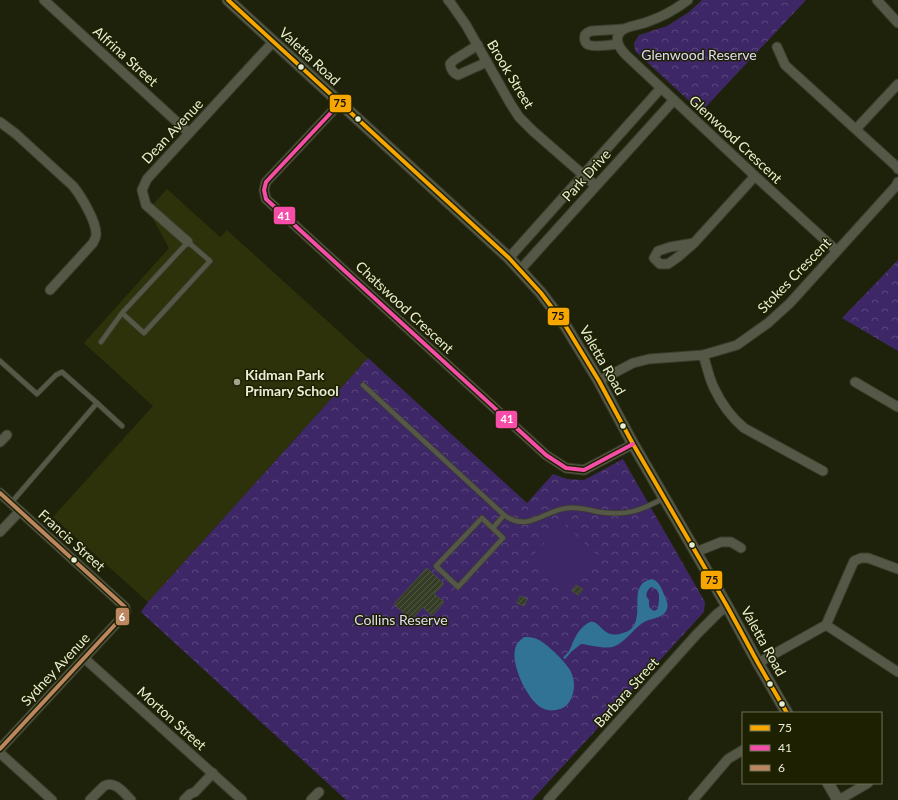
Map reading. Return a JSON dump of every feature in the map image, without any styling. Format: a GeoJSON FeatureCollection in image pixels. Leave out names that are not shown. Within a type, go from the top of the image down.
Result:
{"type":"FeatureCollection","features":[{"type":"Feature","properties":{"kind":"street","name":"Alfrina Street"},"geometry":{"type":"LineString","coordinates":[[44,0],[189,133]]}},
{"type":"Feature","properties":{"kind":"street","name":"Valetta Road"},"geometry":{"type":"LineString","coordinates":[[228,0],[509,258],[541,293],[565,324],[599,381],[633,444],[786,712]]}},
{"type":"Feature","properties":{"kind":"street"},"geometry":{"type":"LineString","coordinates":[[624,29],[620,32],[617,38],[618,44],[591,46],[585,41],[585,35],[591,31],[624,29],[646,22],[666,15],[688,0]]}},
{"type":"Feature","properties":{"kind":"street"},"geometry":{"type":"LineString","coordinates":[[877,0],[898,22]]}},
{"type":"Feature","properties":{"kind":"street","name":"Brook Street"},"geometry":{"type":"LineString","coordinates":[[450,1],[478,45],[519,117],[583,176],[596,186]]}},
{"type":"Feature","properties":{"kind":"street","name":"Dean Avenue"},"geometry":{"type":"LineString","coordinates":[[188,242],[146,205],[142,190],[147,179],[274,42]]}},
{"type":"Feature","properties":{"kind":"street","name":"Glenwood Crescent"},"geometry":{"type":"LineString","coordinates":[[618,44],[626,56],[837,251]]}},
{"type":"Feature","properties":{"kind":"street"},"geometry":{"type":"LineString","coordinates":[[478,45],[454,60],[450,64],[451,68],[454,73],[458,75],[487,62]]}},
{"type":"Feature","properties":{"kind":"street"},"geometry":{"type":"LineString","coordinates":[[777,47],[786,65],[898,169]]}},
{"type":"Feature","properties":{"kind":"street"},"geometry":{"type":"LineString","coordinates":[[856,129],[898,84]]}},
{"type":"Feature","properties":{"kind":"street","name":"Park Drive"},"geometry":{"type":"LineString","coordinates":[[509,258],[661,88]]}},
{"type":"Feature","properties":{"kind":"street","name":"Park Drive"},"geometry":{"type":"LineString","coordinates":[[520,270],[674,100]]}},
{"type":"Feature","properties":{"kind":"street","name":"Chatswood Crescent"},"geometry":{"type":"LineString","coordinates":[[340,103],[266,182],[264,190],[266,198],[546,455],[566,468],[584,470],[633,444]]}},
{"type":"Feature","properties":{"kind":"street"},"geometry":{"type":"LineString","coordinates":[[0,122],[16,134],[73,186],[80,194],[96,227],[96,236],[93,243],[50,290]]}},
{"type":"Feature","properties":{"kind":"street"},"geometry":{"type":"LineString","coordinates":[[694,243],[755,176]]}},
{"type":"Feature","properties":{"kind":"street","name":"Stokes Crescent"},"geometry":{"type":"LineString","coordinates":[[599,381],[633,363],[649,359],[703,355],[737,345],[768,323],[790,303],[898,182]]}},
{"type":"Feature","properties":{"kind":"street"},"geometry":{"type":"LineString","coordinates":[[703,355],[714,388],[733,418],[744,428],[823,471]]}},
{"type":"Feature","properties":{"kind":"street"},"geometry":{"type":"LineString","coordinates":[[855,382],[898,407]]}},
{"type":"Feature","properties":{"kind":"street"},"geometry":{"type":"LineString","coordinates":[[0,442],[7,435]]}},
{"type":"Feature","properties":{"kind":"street","name":"Francis Street"},"geometry":{"type":"LineString","coordinates":[[0,493],[124,607]]}},
{"type":"Feature","properties":{"kind":"street"},"geometry":{"type":"LineString","coordinates":[[0,532],[20,511]]}},
{"type":"Feature","properties":{"kind":"street"},"geometry":{"type":"LineString","coordinates":[[696,552],[721,542],[731,542],[741,548]]}},
{"type":"Feature","properties":{"kind":"street"},"geometry":{"type":"LineString","coordinates":[[758,663],[826,625],[854,561],[860,558],[868,558],[898,569]]}},
{"type":"Feature","properties":{"kind":"street","name":"Barbara Street"},"geometry":{"type":"LineString","coordinates":[[548,800],[697,634],[727,606]]}},
{"type":"Feature","properties":{"kind":"street","name":"Sydney Avenue"},"geometry":{"type":"LineString","coordinates":[[0,749],[124,615],[126,612],[124,607]]}},
{"type":"Feature","properties":{"kind":"street"},"geometry":{"type":"LineString","coordinates":[[826,625],[898,672]]}},
{"type":"Feature","properties":{"kind":"street","name":"Morton Street"},"geometry":{"type":"LineString","coordinates":[[84,658],[242,800]]}},
{"type":"Feature","properties":{"kind":"street"},"geometry":{"type":"LineString","coordinates":[[694,800],[728,760],[742,751]]}},
{"type":"Feature","properties":{"kind":"street"},"geometry":{"type":"LineString","coordinates":[[0,753],[52,800]]}},
{"type":"Feature","properties":{"kind":"street"},"geometry":{"type":"LineString","coordinates":[[184,800],[190,794],[195,792],[212,773]]}},
{"type":"Feature","properties":{"kind":"street"},"geometry":{"type":"LineString","coordinates":[[90,800],[106,784],[111,784],[117,787],[132,800]]}},
{"type":"Feature","properties":{"kind":"street"},"geometry":{"type":"LineString","coordinates":[[830,784],[838,800],[866,784]]}},
{"type":"Feature","properties":{"kind":"street"},"geometry":{"type":"LineString","coordinates":[[311,800],[318,792]]}},
{"type":"Feature","properties":{"kind":"lane"},"geometry":{"type":"LineString","coordinates":[[100,342],[122,313],[188,242],[210,261],[144,333],[122,313]]}},
{"type":"Feature","properties":{"kind":"lane"},"geometry":{"type":"LineString","coordinates":[[0,361],[37,394],[56,375],[62,372],[122,426]]}},
{"type":"Feature","properties":{"kind":"lane"},"geometry":{"type":"LineString","coordinates":[[363,385],[511,520],[522,523],[532,521],[556,510],[567,508],[587,509],[621,514],[630,513],[649,507],[665,498]]}},
{"type":"Feature","properties":{"kind":"lane"},"geometry":{"type":"LineString","coordinates":[[11,503],[97,403]]}},
{"type":"Feature","properties":{"kind":"lane"},"geometry":{"type":"LineString","coordinates":[[492,528],[504,515]]}},
{"type":"Feature","properties":{"kind":"lane"},"geometry":{"type":"LineString","coordinates":[[482,518],[492,528],[503,538],[458,587],[436,566],[482,518]]}},
{"type":"Feature","properties":{"kind":"shaded area","name":"Kidman Park Primary School"},"geometry":{"type":"Polygon","coordinates":[[[167,189],[220,237],[227,230],[368,358],[148,602],[53,517],[153,406],[84,343],[169,248],[148,210],[167,189]]]}},
{"type":"Feature","properties":{"kind":"green space","name":"Glenwood Reserve"},"geometry":{"type":"Polygon","coordinates":[[[702,0],[806,0],[701,112],[635,51],[634,43],[639,35],[667,26],[689,12],[702,0]]]}},
{"type":"Feature","properties":{"kind":"green space"},"geometry":{"type":"Polygon","coordinates":[[[898,260],[898,351],[842,318],[898,260]]]}},
{"type":"Feature","properties":{"kind":"green space","name":"Collins Reserve"},"geometry":{"type":"Polygon","coordinates":[[[368,358],[527,503],[553,474],[567,479],[584,480],[623,459],[705,602],[704,612],[532,800],[346,800],[141,612],[148,602],[368,358]]]}},
{"type":"Feature","properties":{"kind":"green space"},"geometry":{"type":"Polygon","coordinates":[[[563,523],[597,555],[565,590],[530,558],[563,523]]]}},
{"type":"Feature","properties":{"kind":"water"},"geometry":{"type":"Polygon","coordinates":[[[652,579],[660,585],[668,605],[666,612],[658,617],[646,621],[615,646],[603,647],[581,644],[565,659],[563,658],[569,651],[578,632],[588,623],[595,623],[605,632],[616,635],[631,629],[637,616],[638,593],[644,582],[652,579]],[[651,587],[647,591],[646,595],[649,600],[650,608],[654,611],[658,609],[659,595],[657,590],[651,587]]]}},
{"type":"Feature","properties":{"kind":"water"},"geometry":{"type":"Polygon","coordinates":[[[524,637],[537,639],[543,642],[562,659],[569,668],[573,677],[574,688],[571,699],[565,707],[558,710],[546,710],[536,704],[525,689],[517,671],[514,653],[517,643],[524,637]]]}},
{"type":"Feature","properties":{"kind":"building"},"geometry":{"type":"Polygon","coordinates":[[[427,568],[444,584],[434,594],[444,602],[432,616],[423,607],[411,620],[394,604],[427,568]]]}},
{"type":"Feature","properties":{"kind":"building"},"geometry":{"type":"Polygon","coordinates":[[[576,585],[583,589],[578,595],[572,591],[576,585]]]}},
{"type":"Feature","properties":{"kind":"building"},"geometry":{"type":"Polygon","coordinates":[[[520,596],[527,599],[524,606],[517,603],[520,596]]]}},
{"type":"Feature","properties":{"kind":"transit line","name":"75"},"geometry":{"type":"LineString","coordinates":[[228,0],[509,258],[541,293],[565,325],[599,381],[633,444],[786,712]]}},
{"type":"Feature","properties":{"kind":"transit line","name":"41"},"geometry":{"type":"LineString","coordinates":[[340,103],[266,182],[264,190],[266,199],[546,455],[566,468],[584,470],[633,444]]}},
{"type":"Feature","properties":{"kind":"transit line","name":"6"},"geometry":{"type":"LineString","coordinates":[[0,493],[125,607],[126,612],[0,749]]}},
{"type":"Feature","properties":{"kind":"place","name":"Kidman Park Primary School"},"geometry":{"type":"Point","coordinates":[237,382]}}]}
